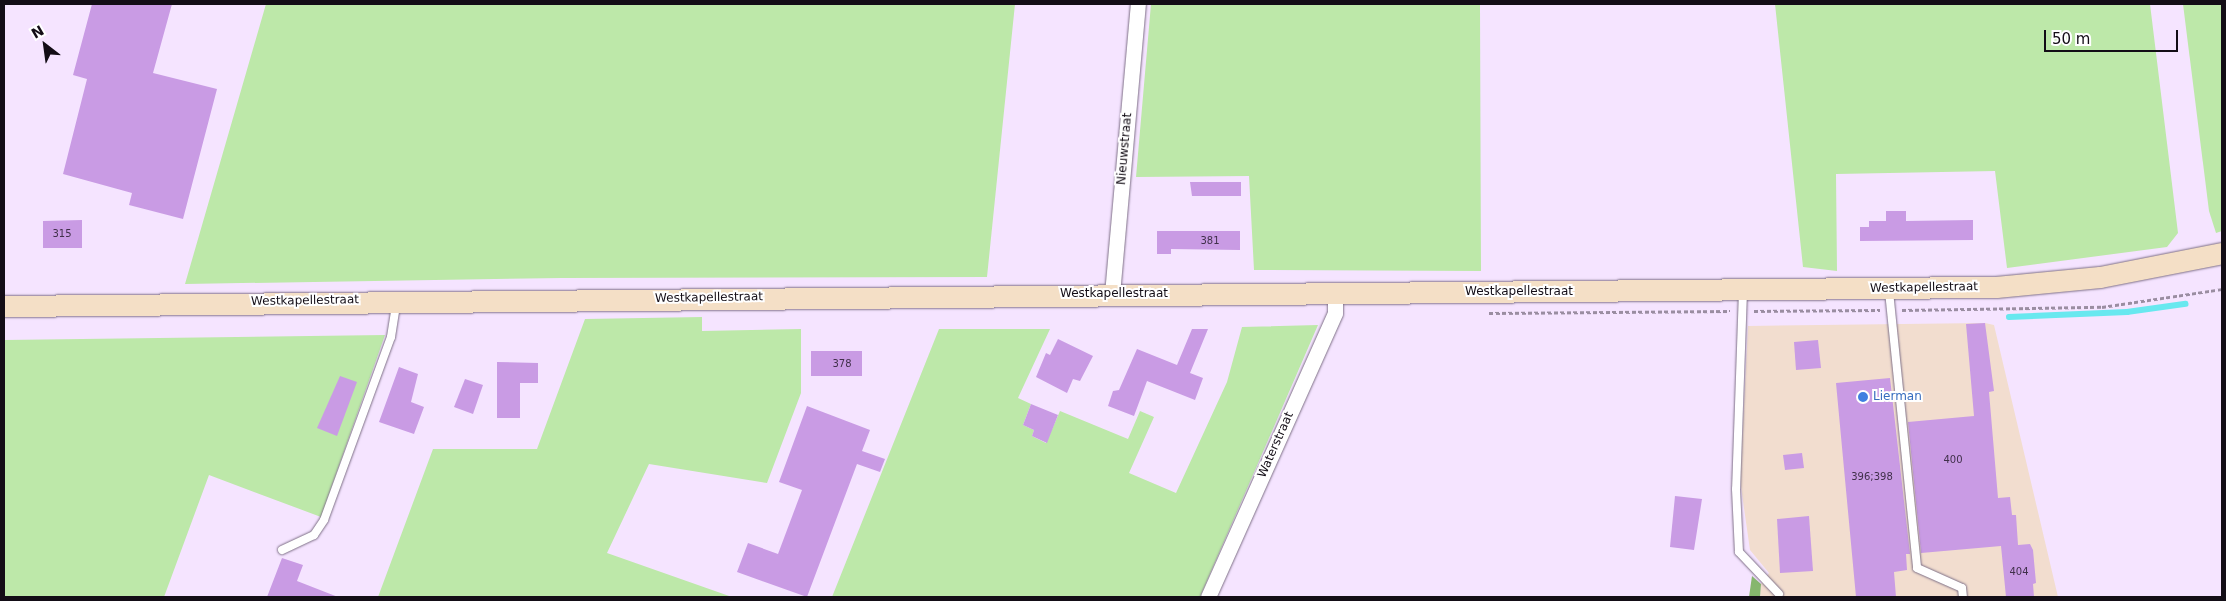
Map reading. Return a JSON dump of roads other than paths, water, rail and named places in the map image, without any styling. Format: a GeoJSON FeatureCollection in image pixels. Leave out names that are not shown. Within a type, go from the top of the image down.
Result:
{"type":"FeatureCollection","features":[{"type":"Feature","properties":{"kind":"street","name":"Nieuwstraat"},"geometry":{"type":"LineString","coordinates":[[1112,294],[1138,4]]}},
{"type":"Feature","properties":{"kind":"street","name":"Westkapellestraat"},"geometry":{"type":"LineString","coordinates":[[4,306],[396,300],[1335,291],[1889,289],[2038,284],[2151,270],[2222,253]]}},
{"type":"Feature","properties":{"kind":"street","name":"Waterstraat"},"geometry":{"type":"LineString","coordinates":[[1208,597],[1335,313],[1335,291]]}},
{"type":"Feature","properties":{"kind":"lane"},"geometry":{"type":"LineString","coordinates":[[1743,289],[1736,490],[1739,552],[1779,594]]}},
{"type":"Feature","properties":{"kind":"lane"},"geometry":{"type":"LineString","coordinates":[[1889,289],[1917,568],[1962,588],[1963,597]]}},
{"type":"Feature","properties":{"kind":"lane"},"geometry":{"type":"LineString","coordinates":[[282,550],[314,535],[324,520],[392,337],[396,300]]}},
{"type":"Feature","properties":{"kind":"waterway"},"geometry":{"type":"LineString","coordinates":[[2009,317],[2127,312],[2185,304]]}},
{"type":"Feature","properties":{"kind":"place","name":"Lierman"},"geometry":{"type":"Point","coordinates":[1863,397]}}]}
